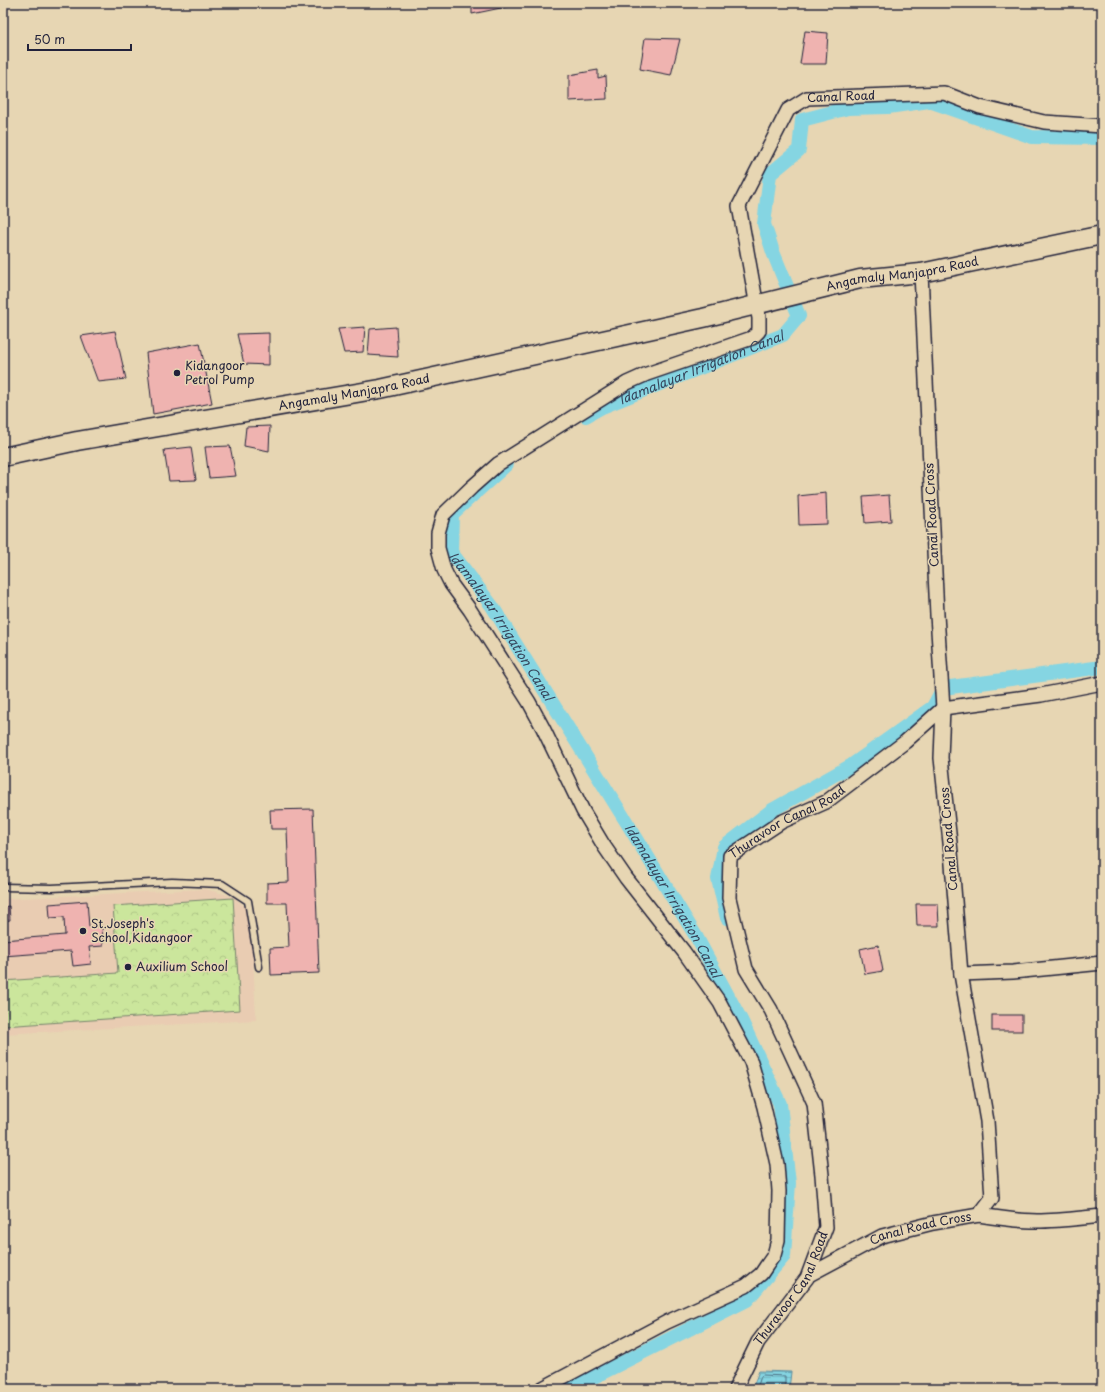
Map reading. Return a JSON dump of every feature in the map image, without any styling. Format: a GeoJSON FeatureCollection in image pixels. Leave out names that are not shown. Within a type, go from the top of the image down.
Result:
{"type":"FeatureCollection","features":[{"type":"Feature","properties":{"kind":"main road","name":"Angamaly Manjapra Raod"},"geometry":{"type":"LineString","coordinates":[[703,318],[860,280],[920,273],[1102,235]]}},
{"type":"Feature","properties":{"kind":"main road","name":"Angamaly Manjapra Road"},"geometry":{"type":"LineString","coordinates":[[3,457],[77,441],[380,389],[703,318]]}},
{"type":"Feature","properties":{"kind":"street","name":"Canal Road"},"geometry":{"type":"LineString","coordinates":[[541,1389],[667,1322],[746,1286],[761,1274],[774,1255],[778,1240],[779,1191],[777,1164],[768,1120],[751,1062],[720,1004],[684,952],[626,878],[604,846],[583,811],[529,702],[470,610],[451,584],[444,570],[438,548],[438,532],[443,515],[498,464],[627,383],[647,374],[752,338],[759,331],[761,303],[739,206],[788,110],[807,98],[944,93],[980,107],[1044,122],[1102,126]]}},
{"type":"Feature","properties":{"kind":"street","name":"Canal Road Cross"},"geometry":{"type":"LineString","coordinates":[[808,1275],[882,1236],[932,1223],[979,1215],[992,1198],[987,1121],[961,974],[941,758],[943,708],[920,273]]}},
{"type":"Feature","properties":{"kind":"street"},"geometry":{"type":"LineString","coordinates":[[943,708],[1041,695],[1102,683]]}},
{"type":"Feature","properties":{"kind":"street","name":"Thuravoor Canal Road"},"geometry":{"type":"LineString","coordinates":[[735,1389],[758,1342],[807,1278],[826,1227],[814,1103],[771,1010],[746,969],[729,898],[730,856],[781,822],[826,802],[905,742],[943,708]]}},
{"type":"Feature","properties":{"kind":"street"},"geometry":{"type":"LineString","coordinates":[[961,974],[1013,972],[1102,963]]}},
{"type":"Feature","properties":{"kind":"street"},"geometry":{"type":"LineString","coordinates":[[979,1215],[1014,1220],[1037,1221],[1102,1216]]}},
{"type":"Feature","properties":{"kind":"lane"},"geometry":{"type":"LineString","coordinates":[[3,887],[52,888],[172,882],[222,884],[248,901],[258,967]]}},
{"type":"Feature","properties":{"kind":"shaded area","name":"Auxilium School"},"geometry":{"type":"Polygon","coordinates":[[[205,889],[234,897],[251,913],[256,1020],[3,1034],[3,899],[205,889]]]}},
{"type":"Feature","properties":{"kind":"green space"},"geometry":{"type":"Polygon","coordinates":[[[233,898],[240,1010],[3,1026],[3,981],[118,973],[113,906],[233,898]]]}},
{"type":"Feature","properties":{"kind":"water"},"geometry":{"type":"Polygon","coordinates":[[[759,1371],[791,1372],[789,1389],[752,1389],[759,1371]]]}},
{"type":"Feature","properties":{"kind":"building"},"geometry":{"type":"Polygon","coordinates":[[[472,3],[514,3],[515,5],[472,14],[472,3]]]}},
{"type":"Feature","properties":{"kind":"building"},"geometry":{"type":"Polygon","coordinates":[[[805,31],[828,33],[826,64],[800,64],[805,31]]]}},
{"type":"Feature","properties":{"kind":"building"},"geometry":{"type":"Polygon","coordinates":[[[645,38],[680,39],[671,75],[640,69],[645,38]]]}},
{"type":"Feature","properties":{"kind":"building"},"geometry":{"type":"Polygon","coordinates":[[[598,70],[598,78],[606,76],[607,99],[569,101],[569,75],[598,70]]]}},
{"type":"Feature","properties":{"kind":"building"},"geometry":{"type":"Polygon","coordinates":[[[365,327],[363,352],[344,353],[338,329],[365,327]]]}},
{"type":"Feature","properties":{"kind":"building"},"geometry":{"type":"Polygon","coordinates":[[[396,327],[398,357],[368,355],[370,329],[396,327]]]}},
{"type":"Feature","properties":{"kind":"building"},"geometry":{"type":"Polygon","coordinates":[[[115,331],[126,379],[98,382],[81,336],[115,331]]]}},
{"type":"Feature","properties":{"kind":"building"},"geometry":{"type":"Polygon","coordinates":[[[269,333],[269,365],[244,364],[237,334],[269,333]]]}},
{"type":"Feature","properties":{"kind":"building","name":"Kidangoor Petrol Pump"},"geometry":{"type":"Polygon","coordinates":[[[200,343],[212,403],[153,414],[146,353],[200,343]]]}},
{"type":"Feature","properties":{"kind":"building"},"geometry":{"type":"Polygon","coordinates":[[[270,426],[269,451],[244,446],[246,427],[270,426]]]}},
{"type":"Feature","properties":{"kind":"building"},"geometry":{"type":"Polygon","coordinates":[[[230,446],[236,476],[209,478],[205,447],[230,446]]]}},
{"type":"Feature","properties":{"kind":"building"},"geometry":{"type":"Polygon","coordinates":[[[191,447],[196,480],[169,481],[164,450],[191,447]]]}},
{"type":"Feature","properties":{"kind":"building"},"geometry":{"type":"Polygon","coordinates":[[[826,493],[827,524],[799,525],[798,496],[826,493]]]}},
{"type":"Feature","properties":{"kind":"building"},"geometry":{"type":"Polygon","coordinates":[[[889,495],[891,521],[865,523],[863,497],[889,495]]]}},
{"type":"Feature","properties":{"kind":"building"},"geometry":{"type":"Polygon","coordinates":[[[313,809],[319,973],[271,975],[270,948],[289,947],[287,903],[267,903],[267,883],[289,882],[287,829],[271,829],[270,810],[313,809]]]}},
{"type":"Feature","properties":{"kind":"building","name":"St.Joseph's School,Kidangoor"},"geometry":{"type":"Polygon","coordinates":[[[87,901],[89,927],[102,926],[103,946],[89,947],[91,964],[73,966],[71,951],[3,956],[3,940],[65,935],[64,917],[50,918],[49,904],[87,901]]]}},
{"type":"Feature","properties":{"kind":"building"},"geometry":{"type":"Polygon","coordinates":[[[916,904],[938,904],[939,926],[917,926],[916,904]]]}},
{"type":"Feature","properties":{"kind":"building"},"geometry":{"type":"Polygon","coordinates":[[[9,906],[10,920],[3,921],[3,907],[9,906]]]}},
{"type":"Feature","properties":{"kind":"building"},"geometry":{"type":"Polygon","coordinates":[[[878,945],[883,971],[865,974],[860,949],[878,945]]]}},
{"type":"Feature","properties":{"kind":"building"},"geometry":{"type":"Polygon","coordinates":[[[992,1015],[1022,1015],[1022,1031],[992,1031],[992,1015]]]}},
{"type":"Feature","properties":{"kind":"waterway","name":"Idamalayar Irrigation Canal"},"geometry":{"type":"LineString","coordinates":[[586,416],[602,407],[783,335],[799,316],[773,252],[764,224],[770,174],[799,150],[802,120],[848,108],[888,107],[929,101],[1032,137],[1102,138]]}},
{"type":"Feature","properties":{"kind":"waterway","name":"Idamalayar Irrigation Canal"},"geometry":{"type":"LineString","coordinates":[[507,464],[452,514],[451,552],[492,606],[629,826],[697,938],[741,1020],[780,1104],[789,1183],[784,1256],[747,1300],[570,1389]]}},
{"type":"Feature","properties":{"kind":"waterway"},"geometry":{"type":"LineString","coordinates":[[727,918],[718,879],[724,847],[772,810],[852,765],[933,707],[943,688],[1102,667]]}},
{"type":"Feature","properties":{"kind":"place","name":"Kidangoor Petrol Pump"},"geometry":{"type":"Point","coordinates":[177,373]}},
{"type":"Feature","properties":{"kind":"place","name":"St.Joseph's School,Kidangoor"},"geometry":{"type":"Point","coordinates":[83,931]}},
{"type":"Feature","properties":{"kind":"place","name":"Auxilium School"},"geometry":{"type":"Point","coordinates":[128,967]}}]}
